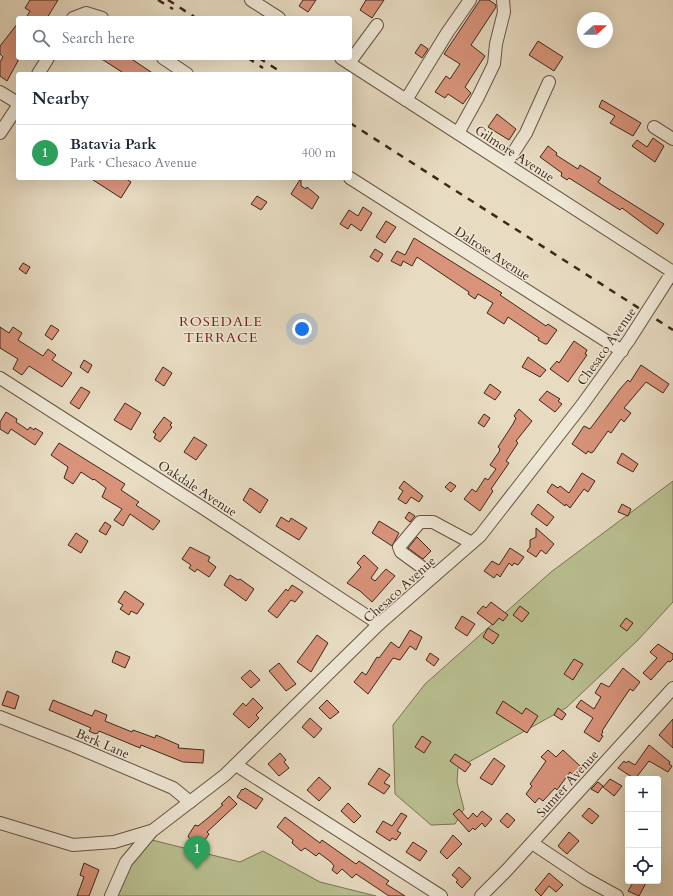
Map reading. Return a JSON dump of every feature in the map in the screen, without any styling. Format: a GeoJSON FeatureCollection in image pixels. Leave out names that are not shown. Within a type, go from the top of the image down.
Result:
{"type":"FeatureCollection","features":[{"type":"Feature","properties":{"kind":"street"},"geometry":{"type":"LineString","coordinates":[[251,0],[276,16]]}},
{"type":"Feature","properties":{"kind":"street"},"geometry":{"type":"LineString","coordinates":[[406,100],[447,33],[470,0]]}},
{"type":"Feature","properties":{"kind":"street"},"geometry":{"type":"LineString","coordinates":[[458,133],[494,64],[496,44],[504,12],[503,0]]}},
{"type":"Feature","properties":{"kind":"street"},"geometry":{"type":"LineString","coordinates":[[77,16],[86,13],[96,16]]}},
{"type":"Feature","properties":{"kind":"street"},"geometry":{"type":"LineString","coordinates":[[352,52],[377,25]]}},
{"type":"Feature","properties":{"kind":"street"},"geometry":{"type":"LineString","coordinates":[[39,72],[47,60]]}},
{"type":"Feature","properties":{"kind":"street"},"geometry":{"type":"LineString","coordinates":[[166,60],[184,72]]}},
{"type":"Feature","properties":{"kind":"street","name":"Gilmore Avenue"},"geometry":{"type":"LineString","coordinates":[[345,60],[506,164],[671,274]]}},
{"type":"Feature","properties":{"kind":"street"},"geometry":{"type":"LineString","coordinates":[[506,164],[526,133],[549,82]]}},
{"type":"Feature","properties":{"kind":"street"},"geometry":{"type":"LineString","coordinates":[[0,92],[16,104]]}},
{"type":"Feature","properties":{"kind":"street"},"geometry":{"type":"LineString","coordinates":[[0,134],[16,108]]}},
{"type":"Feature","properties":{"kind":"street"},"geometry":{"type":"LineString","coordinates":[[654,127],[673,139]]}},
{"type":"Feature","properties":{"kind":"street","name":"Dalrose Avenue"},"geometry":{"type":"LineString","coordinates":[[352,179],[622,351]]}},
{"type":"Feature","properties":{"kind":"street","name":"Chesaco Avenue"},"geometry":{"type":"LineString","coordinates":[[111,896],[126,862],[152,831],[236,766],[379,624],[472,543],[505,506],[622,351],[671,274]]}},
{"type":"Feature","properties":{"kind":"street","name":"Oakdale Avenue"},"geometry":{"type":"LineString","coordinates":[[0,378],[203,508],[379,624]]}},
{"type":"Feature","properties":{"kind":"street"},"geometry":{"type":"LineString","coordinates":[[434,576],[400,552],[399,547],[420,522],[433,522],[472,543]]}},
{"type":"Feature","properties":{"kind":"street","name":"Sumter Avenue"},"geometry":{"type":"LineString","coordinates":[[481,896],[532,843],[673,688]]}},
{"type":"Feature","properties":{"kind":"street","name":"Berk Lane"},"geometry":{"type":"LineString","coordinates":[[0,718],[74,746],[173,788],[190,802]]}},
{"type":"Feature","properties":{"kind":"street"},"geometry":{"type":"LineString","coordinates":[[236,766],[442,896]]}},
{"type":"Feature","properties":{"kind":"street"},"geometry":{"type":"LineString","coordinates":[[0,823],[73,845],[114,842],[152,831]]}},
{"type":"Feature","properties":{"kind":"street"},"geometry":{"type":"LineString","coordinates":[[532,843],[586,879],[617,896]]}},
{"type":"Feature","properties":{"kind":"green space"},"geometry":{"type":"Polygon","coordinates":[[[673,481],[673,602],[638,640],[566,708],[458,768],[457,782],[464,809],[455,824],[431,825],[395,794],[393,725],[425,684],[551,572],[673,481]]]}},
{"type":"Feature","properties":{"kind":"green space"},"geometry":{"type":"Polygon","coordinates":[[[148,839],[240,862],[263,851],[320,882],[376,896],[115,896],[123,874],[148,839]]]}},
{"type":"Feature","properties":{"kind":"building"},"geometry":{"type":"Polygon","coordinates":[[[30,0],[58,0],[48,16],[27,16],[30,11],[25,8],[30,0]]]}},
{"type":"Feature","properties":{"kind":"building"},"geometry":{"type":"Polygon","coordinates":[[[303,0],[316,0],[308,12],[299,6],[303,0]]]}},
{"type":"Feature","properties":{"kind":"building"},"geometry":{"type":"Polygon","coordinates":[[[366,0],[384,0],[372,18],[360,10],[366,0]]]}},
{"type":"Feature","properties":{"kind":"building"},"geometry":{"type":"Polygon","coordinates":[[[480,0],[489,0],[496,5],[496,7],[471,45],[485,56],[465,87],[471,93],[463,104],[448,94],[445,98],[435,92],[446,76],[450,79],[460,64],[444,54],[480,0]]]}},
{"type":"Feature","properties":{"kind":"building"},"geometry":{"type":"Polygon","coordinates":[[[16,26],[16,60],[18,61],[7,81],[0,76],[0,62],[3,57],[0,54],[0,46],[16,26]]]}},
{"type":"Feature","properties":{"kind":"building"},"geometry":{"type":"Polygon","coordinates":[[[538,41],[563,57],[554,71],[529,55],[538,41]]]}},
{"type":"Feature","properties":{"kind":"building"},"geometry":{"type":"Polygon","coordinates":[[[421,44],[428,49],[422,58],[415,53],[421,44]]]}},
{"type":"Feature","properties":{"kind":"building"},"geometry":{"type":"Polygon","coordinates":[[[103,60],[133,60],[151,72],[122,72],[103,60]]]}},
{"type":"Feature","properties":{"kind":"building"},"geometry":{"type":"Polygon","coordinates":[[[602,100],[641,123],[633,136],[610,123],[615,116],[599,107],[602,100]]]}},
{"type":"Feature","properties":{"kind":"building"},"geometry":{"type":"Polygon","coordinates":[[[497,114],[516,129],[509,140],[488,127],[497,114]]]}},
{"type":"Feature","properties":{"kind":"building"},"geometry":{"type":"Polygon","coordinates":[[[653,138],[664,146],[655,162],[632,146],[637,140],[647,147],[653,138]]]}},
{"type":"Feature","properties":{"kind":"building"},"geometry":{"type":"Polygon","coordinates":[[[548,146],[557,153],[556,155],[578,169],[580,165],[601,178],[598,182],[602,185],[664,224],[657,234],[622,208],[620,210],[569,178],[567,180],[561,176],[562,173],[540,157],[548,146]]]}},
{"type":"Feature","properties":{"kind":"building"},"geometry":{"type":"Polygon","coordinates":[[[93,180],[128,180],[131,182],[121,198],[93,180]]]}},
{"type":"Feature","properties":{"kind":"building"},"geometry":{"type":"Polygon","coordinates":[[[301,180],[301,186],[306,189],[307,187],[319,197],[312,209],[291,194],[301,180]]]}},
{"type":"Feature","properties":{"kind":"building"},"geometry":{"type":"Polygon","coordinates":[[[257,196],[267,202],[261,210],[251,204],[257,196]]]}},
{"type":"Feature","properties":{"kind":"building"},"geometry":{"type":"Polygon","coordinates":[[[363,207],[372,213],[361,231],[351,224],[348,229],[340,224],[349,210],[358,216],[363,207]]]}},
{"type":"Feature","properties":{"kind":"building"},"geometry":{"type":"Polygon","coordinates":[[[386,221],[396,227],[385,243],[376,237],[386,221]]]}},
{"type":"Feature","properties":{"kind":"building"},"geometry":{"type":"Polygon","coordinates":[[[414,238],[502,293],[500,295],[546,326],[548,324],[557,330],[547,344],[538,340],[539,338],[508,317],[504,324],[487,313],[493,303],[478,294],[475,299],[468,294],[469,292],[417,257],[412,266],[403,261],[401,266],[391,261],[397,251],[405,255],[414,238]]]}},
{"type":"Feature","properties":{"kind":"building"},"geometry":{"type":"Polygon","coordinates":[[[375,249],[383,254],[378,262],[370,257],[375,249]]]}},
{"type":"Feature","properties":{"kind":"building"},"geometry":{"type":"Polygon","coordinates":[[[23,263],[30,267],[26,274],[19,269],[23,263]]]}},
{"type":"Feature","properties":{"kind":"building"},"geometry":{"type":"Polygon","coordinates":[[[51,325],[59,330],[52,340],[45,335],[51,325]]]}},
{"type":"Feature","properties":{"kind":"building"},"geometry":{"type":"Polygon","coordinates":[[[0,327],[9,333],[13,327],[22,333],[18,340],[43,356],[48,349],[56,355],[52,360],[72,373],[62,387],[29,366],[22,375],[13,369],[18,359],[0,348],[0,327]]]}},
{"type":"Feature","properties":{"kind":"building"},"geometry":{"type":"Polygon","coordinates":[[[574,341],[587,350],[585,354],[587,355],[568,382],[550,369],[557,361],[559,363],[574,341]]]}},
{"type":"Feature","properties":{"kind":"building"},"geometry":{"type":"Polygon","coordinates":[[[528,357],[546,370],[540,377],[522,367],[528,357]]]}},
{"type":"Feature","properties":{"kind":"building"},"geometry":{"type":"Polygon","coordinates":[[[84,360],[92,365],[88,373],[80,367],[84,360]]]}},
{"type":"Feature","properties":{"kind":"building"},"geometry":{"type":"Polygon","coordinates":[[[641,365],[669,384],[663,393],[646,382],[624,408],[631,413],[624,422],[621,419],[611,433],[608,431],[593,452],[591,453],[588,451],[586,454],[572,444],[584,426],[590,429],[620,389],[628,380],[630,382],[641,365]]]}},
{"type":"Feature","properties":{"kind":"building"},"geometry":{"type":"Polygon","coordinates":[[[163,367],[172,373],[164,386],[155,380],[163,367]]]}},
{"type":"Feature","properties":{"kind":"building"},"geometry":{"type":"Polygon","coordinates":[[[490,384],[501,392],[495,400],[484,393],[490,384]]]}},
{"type":"Feature","properties":{"kind":"building"},"geometry":{"type":"Polygon","coordinates":[[[81,387],[90,392],[79,409],[70,403],[81,387]]]}},
{"type":"Feature","properties":{"kind":"building"},"geometry":{"type":"Polygon","coordinates":[[[547,391],[560,399],[558,401],[562,404],[555,412],[539,400],[547,391]]]}},
{"type":"Feature","properties":{"kind":"building"},"geometry":{"type":"Polygon","coordinates":[[[125,403],[141,413],[131,430],[114,420],[125,403]]]}},
{"type":"Feature","properties":{"kind":"building"},"geometry":{"type":"Polygon","coordinates":[[[519,409],[532,421],[516,441],[518,443],[506,461],[509,463],[491,489],[493,491],[480,511],[464,499],[472,489],[476,492],[485,478],[488,480],[496,469],[490,465],[499,452],[500,449],[498,447],[513,424],[516,418],[514,416],[519,409]]]}},
{"type":"Feature","properties":{"kind":"building"},"geometry":{"type":"Polygon","coordinates":[[[6,412],[17,419],[16,422],[28,430],[30,427],[34,430],[35,428],[43,433],[35,445],[11,429],[8,434],[0,429],[0,422],[6,412]]]}},
{"type":"Feature","properties":{"kind":"building"},"geometry":{"type":"Polygon","coordinates":[[[484,414],[490,418],[484,427],[478,423],[484,414]]]}},
{"type":"Feature","properties":{"kind":"building"},"geometry":{"type":"Polygon","coordinates":[[[164,417],[172,423],[170,425],[172,427],[160,442],[154,438],[156,434],[153,432],[164,417]]]}},
{"type":"Feature","properties":{"kind":"building"},"geometry":{"type":"Polygon","coordinates":[[[194,437],[207,445],[196,460],[184,452],[194,437]]]}},
{"type":"Feature","properties":{"kind":"building"},"geometry":{"type":"Polygon","coordinates":[[[59,443],[125,484],[121,490],[139,502],[136,505],[160,521],[153,530],[130,514],[123,526],[114,520],[122,509],[102,497],[106,488],[94,479],[93,480],[81,472],[73,484],[64,478],[68,467],[51,455],[59,443]]]}},
{"type":"Feature","properties":{"kind":"building"},"geometry":{"type":"Polygon","coordinates":[[[622,453],[638,464],[633,472],[617,463],[622,453]]]}},
{"type":"Feature","properties":{"kind":"building"},"geometry":{"type":"Polygon","coordinates":[[[582,473],[595,481],[588,492],[584,489],[570,508],[566,504],[565,506],[547,492],[552,484],[558,488],[560,486],[569,493],[582,473]]]}},
{"type":"Feature","properties":{"kind":"building"},"geometry":{"type":"Polygon","coordinates":[[[404,481],[423,496],[419,502],[411,497],[406,504],[398,499],[403,491],[399,488],[404,481]]]}},
{"type":"Feature","properties":{"kind":"building"},"geometry":{"type":"Polygon","coordinates":[[[450,482],[456,486],[451,492],[445,487],[450,482]]]}},
{"type":"Feature","properties":{"kind":"building"},"geometry":{"type":"Polygon","coordinates":[[[250,488],[268,500],[260,513],[243,500],[250,488]]]}},
{"type":"Feature","properties":{"kind":"building"},"geometry":{"type":"Polygon","coordinates":[[[538,504],[554,517],[547,526],[531,514],[538,504]]]}},
{"type":"Feature","properties":{"kind":"building"},"geometry":{"type":"Polygon","coordinates":[[[622,504],[631,509],[628,516],[618,512],[622,504]]]}},
{"type":"Feature","properties":{"kind":"building"},"geometry":{"type":"Polygon","coordinates":[[[409,512],[415,516],[410,522],[405,518],[409,512]]]}},
{"type":"Feature","properties":{"kind":"building"},"geometry":{"type":"Polygon","coordinates":[[[281,517],[289,522],[291,518],[307,528],[299,540],[276,526],[281,517]]]}},
{"type":"Feature","properties":{"kind":"building"},"geometry":{"type":"Polygon","coordinates":[[[379,521],[399,533],[392,546],[372,533],[379,521]]]}},
{"type":"Feature","properties":{"kind":"building"},"geometry":{"type":"Polygon","coordinates":[[[105,522],[111,526],[106,535],[99,531],[105,522]]]}},
{"type":"Feature","properties":{"kind":"building"},"geometry":{"type":"Polygon","coordinates":[[[536,528],[554,544],[546,554],[541,550],[536,557],[527,551],[530,547],[530,540],[536,537],[536,528]]]}},
{"type":"Feature","properties":{"kind":"building"},"geometry":{"type":"Polygon","coordinates":[[[76,533],[88,541],[81,553],[68,545],[76,533]]]}},
{"type":"Feature","properties":{"kind":"building"},"geometry":{"type":"Polygon","coordinates":[[[417,537],[431,551],[423,559],[408,548],[417,537]]]}},
{"type":"Feature","properties":{"kind":"building"},"geometry":{"type":"Polygon","coordinates":[[[190,547],[210,557],[208,561],[216,567],[209,577],[197,569],[195,572],[189,568],[191,565],[182,559],[190,547]]]}},
{"type":"Feature","properties":{"kind":"building"},"geometry":{"type":"Polygon","coordinates":[[[510,548],[524,557],[518,565],[514,563],[512,566],[509,563],[500,577],[497,574],[494,578],[484,571],[492,561],[499,565],[510,548]]]}},
{"type":"Feature","properties":{"kind":"building"},"geometry":{"type":"Polygon","coordinates":[[[364,555],[378,568],[371,578],[375,581],[386,569],[395,576],[372,602],[360,591],[347,583],[361,567],[357,563],[364,555]]]}},
{"type":"Feature","properties":{"kind":"building"},"geometry":{"type":"Polygon","coordinates":[[[230,575],[238,580],[240,579],[254,589],[246,601],[224,585],[230,575]]]}},
{"type":"Feature","properties":{"kind":"building"},"geometry":{"type":"Polygon","coordinates":[[[292,585],[303,592],[295,602],[291,600],[277,618],[268,611],[286,589],[288,591],[292,585]]]}},
{"type":"Feature","properties":{"kind":"building"},"geometry":{"type":"Polygon","coordinates":[[[125,591],[144,604],[137,614],[131,611],[129,615],[120,609],[123,605],[118,602],[125,591]]]}},
{"type":"Feature","properties":{"kind":"building"},"geometry":{"type":"Polygon","coordinates":[[[491,602],[508,615],[503,621],[499,618],[493,625],[477,613],[483,606],[486,608],[491,602]]]}},
{"type":"Feature","properties":{"kind":"building"},"geometry":{"type":"Polygon","coordinates":[[[520,606],[529,613],[522,622],[513,615],[520,606]]]}},
{"type":"Feature","properties":{"kind":"building"},"geometry":{"type":"Polygon","coordinates":[[[462,616],[475,624],[467,636],[455,628],[462,616]]]}},
{"type":"Feature","properties":{"kind":"building"},"geometry":{"type":"Polygon","coordinates":[[[626,618],[633,623],[627,631],[620,626],[626,618]]]}},
{"type":"Feature","properties":{"kind":"building"},"geometry":{"type":"Polygon","coordinates":[[[488,628],[499,635],[493,644],[483,637],[488,628]]]}},
{"type":"Feature","properties":{"kind":"building"},"geometry":{"type":"Polygon","coordinates":[[[410,630],[422,637],[416,650],[410,646],[400,660],[393,658],[368,694],[354,682],[362,672],[366,675],[377,657],[379,658],[391,642],[399,648],[410,630]]]}},
{"type":"Feature","properties":{"kind":"building"},"geometry":{"type":"Polygon","coordinates":[[[317,635],[328,643],[311,672],[297,662],[317,635]]]}},
{"type":"Feature","properties":{"kind":"building"},"geometry":{"type":"Polygon","coordinates":[[[658,644],[673,654],[673,659],[670,662],[668,661],[651,680],[643,673],[657,658],[650,652],[658,644]]]}},
{"type":"Feature","properties":{"kind":"building"},"geometry":{"type":"Polygon","coordinates":[[[116,651],[130,657],[125,668],[112,662],[116,651]]]}},
{"type":"Feature","properties":{"kind":"building"},"geometry":{"type":"Polygon","coordinates":[[[430,653],[439,659],[434,666],[426,660],[430,653]]]}},
{"type":"Feature","properties":{"kind":"building"},"geometry":{"type":"Polygon","coordinates":[[[574,659],[583,664],[573,680],[564,674],[574,659]]]}},
{"type":"Feature","properties":{"kind":"building"},"geometry":{"type":"Polygon","coordinates":[[[279,663],[296,684],[286,691],[269,671],[279,663]]]}},
{"type":"Feature","properties":{"kind":"building"},"geometry":{"type":"Polygon","coordinates":[[[623,668],[640,682],[633,691],[630,689],[617,708],[602,731],[603,732],[601,735],[603,736],[599,742],[584,732],[593,718],[576,707],[581,700],[594,709],[601,697],[595,693],[601,683],[609,687],[623,668]]]}},
{"type":"Feature","properties":{"kind":"building"},"geometry":{"type":"Polygon","coordinates":[[[250,670],[260,680],[251,688],[241,678],[250,670]]]}},
{"type":"Feature","properties":{"kind":"building"},"geometry":{"type":"Polygon","coordinates":[[[7,691],[19,696],[15,709],[2,705],[7,691]]]}},
{"type":"Feature","properties":{"kind":"building"},"geometry":{"type":"Polygon","coordinates":[[[253,698],[263,708],[256,715],[259,718],[249,728],[233,714],[243,703],[246,706],[253,698]]]}},
{"type":"Feature","properties":{"kind":"building"},"geometry":{"type":"Polygon","coordinates":[[[53,700],[92,716],[95,710],[107,715],[105,721],[132,732],[133,730],[155,738],[156,735],[179,745],[178,748],[204,750],[203,763],[183,762],[141,745],[140,748],[99,731],[97,734],[93,733],[89,731],[91,728],[49,710],[53,700]]]}},
{"type":"Feature","properties":{"kind":"building"},"geometry":{"type":"Polygon","coordinates":[[[327,700],[339,712],[330,719],[319,708],[327,700]]]}},
{"type":"Feature","properties":{"kind":"building"},"geometry":{"type":"Polygon","coordinates":[[[503,701],[522,714],[526,708],[538,716],[527,733],[496,713],[503,701]]]}},
{"type":"Feature","properties":{"kind":"building"},"geometry":{"type":"Polygon","coordinates":[[[558,708],[566,714],[562,720],[554,715],[558,708]]]}},
{"type":"Feature","properties":{"kind":"building"},"geometry":{"type":"Polygon","coordinates":[[[310,718],[322,729],[314,738],[302,727],[310,718]]]}},
{"type":"Feature","properties":{"kind":"building"},"geometry":{"type":"Polygon","coordinates":[[[673,719],[673,748],[659,735],[673,719]]]}},
{"type":"Feature","properties":{"kind":"building"},"geometry":{"type":"Polygon","coordinates":[[[422,736],[431,742],[424,753],[415,747],[422,736]]]}},
{"type":"Feature","properties":{"kind":"building"},"geometry":{"type":"Polygon","coordinates":[[[649,745],[670,762],[669,764],[672,766],[668,772],[649,761],[637,776],[630,776],[618,768],[624,761],[626,763],[628,761],[635,765],[649,745]]]}},
{"type":"Feature","properties":{"kind":"building"},"geometry":{"type":"Polygon","coordinates":[[[548,750],[556,757],[563,750],[580,766],[573,775],[570,772],[557,790],[555,788],[543,801],[539,798],[535,803],[526,794],[532,786],[530,784],[546,761],[541,757],[548,750]]]}},
{"type":"Feature","properties":{"kind":"building"},"geometry":{"type":"Polygon","coordinates":[[[280,753],[286,760],[284,762],[289,768],[279,776],[268,764],[280,753]]]}},
{"type":"Feature","properties":{"kind":"building"},"geometry":{"type":"Polygon","coordinates":[[[455,754],[471,764],[465,772],[450,761],[455,754]]]}},
{"type":"Feature","properties":{"kind":"building"},"geometry":{"type":"Polygon","coordinates":[[[494,758],[505,766],[492,785],[480,778],[494,758]]]}},
{"type":"Feature","properties":{"kind":"building"},"geometry":{"type":"Polygon","coordinates":[[[379,768],[390,775],[384,783],[390,786],[384,794],[368,784],[379,768]]]}},
{"type":"Feature","properties":{"kind":"building"},"geometry":{"type":"Polygon","coordinates":[[[319,777],[331,788],[319,801],[307,790],[319,777]]]}},
{"type":"Feature","properties":{"kind":"building"},"geometry":{"type":"Polygon","coordinates":[[[610,779],[622,786],[614,796],[603,787],[610,779]]]}},
{"type":"Feature","properties":{"kind":"building"},"geometry":{"type":"Polygon","coordinates":[[[598,782],[603,786],[598,793],[591,789],[598,782]]]}},
{"type":"Feature","properties":{"kind":"building"},"geometry":{"type":"Polygon","coordinates":[[[245,788],[263,799],[256,809],[237,797],[242,789],[243,790],[245,788]]]}},
{"type":"Feature","properties":{"kind":"building"},"geometry":{"type":"Polygon","coordinates":[[[229,796],[237,804],[207,832],[209,834],[201,846],[189,838],[188,836],[195,825],[198,826],[208,818],[223,805],[221,804],[229,796]]]}},
{"type":"Feature","properties":{"kind":"building"},"geometry":{"type":"Polygon","coordinates":[[[348,803],[361,816],[354,823],[341,811],[348,803]]]}},
{"type":"Feature","properties":{"kind":"building"},"geometry":{"type":"Polygon","coordinates":[[[589,808],[599,816],[592,824],[582,816],[589,808]]]}},
{"type":"Feature","properties":{"kind":"building"},"geometry":{"type":"Polygon","coordinates":[[[459,809],[468,819],[473,813],[477,817],[482,811],[492,819],[485,827],[482,823],[475,830],[473,828],[469,832],[453,814],[459,809]]]}},
{"type":"Feature","properties":{"kind":"building"},"geometry":{"type":"Polygon","coordinates":[[[401,813],[407,816],[397,831],[401,833],[396,840],[392,838],[390,841],[376,832],[383,821],[392,826],[401,813]]]}},
{"type":"Feature","properties":{"kind":"building"},"geometry":{"type":"Polygon","coordinates":[[[507,813],[515,820],[508,828],[500,821],[507,813]]]}},
{"type":"Feature","properties":{"kind":"building"},"geometry":{"type":"Polygon","coordinates":[[[285,817],[320,843],[322,840],[356,864],[359,861],[389,881],[386,884],[405,896],[389,896],[356,874],[352,878],[342,869],[337,874],[332,870],[334,866],[331,862],[319,853],[316,856],[305,848],[301,851],[292,843],[293,840],[277,827],[285,817]]]}},
{"type":"Feature","properties":{"kind":"building"},"geometry":{"type":"Polygon","coordinates":[[[569,832],[579,841],[567,854],[558,846],[569,832]]]}},
{"type":"Feature","properties":{"kind":"building"},"geometry":{"type":"Polygon","coordinates":[[[453,835],[462,844],[447,859],[440,852],[453,835]]]}},
{"type":"Feature","properties":{"kind":"building"},"geometry":{"type":"Polygon","coordinates":[[[413,842],[427,851],[420,861],[406,852],[413,842]]]}},
{"type":"Feature","properties":{"kind":"building"},"geometry":{"type":"Polygon","coordinates":[[[84,863],[99,870],[89,896],[77,896],[84,877],[80,875],[84,863]]]}},
{"type":"Feature","properties":{"kind":"building"},"geometry":{"type":"Polygon","coordinates":[[[459,867],[471,878],[462,888],[456,882],[458,880],[452,875],[459,867]]]}},
{"type":"Feature","properties":{"kind":"building"},"geometry":{"type":"Polygon","coordinates":[[[549,873],[563,885],[556,892],[549,886],[541,896],[535,890],[549,873]]]}},
{"type":"Feature","properties":{"kind":"building"},"geometry":{"type":"Polygon","coordinates":[[[632,884],[645,884],[639,896],[628,891],[632,884]]]}},
{"type":"Feature","properties":{"kind":"railway"},"geometry":{"type":"LineString","coordinates":[[158,0],[173,9]]}},
{"type":"Feature","properties":{"kind":"railway"},"geometry":{"type":"LineString","coordinates":[[168,0],[193,16]]}},
{"type":"Feature","properties":{"kind":"railway"},"geometry":{"type":"LineString","coordinates":[[251,60],[263,68]]}},
{"type":"Feature","properties":{"kind":"railway"},"geometry":{"type":"LineString","coordinates":[[262,60],[281,72]]}},
{"type":"Feature","properties":{"kind":"railway"},"geometry":{"type":"LineString","coordinates":[[352,124],[673,330]]}},
{"type":"Feature","properties":{"kind":"place","name":"Batavia Park"},"geometry":{"type":"Point","coordinates":[197,869]}},
{"type":"Feature","properties":{"kind":"district","name":"ROSEDALE TERRACE"},"geometry":{"type":"Point","coordinates":[221,330]}}]}
